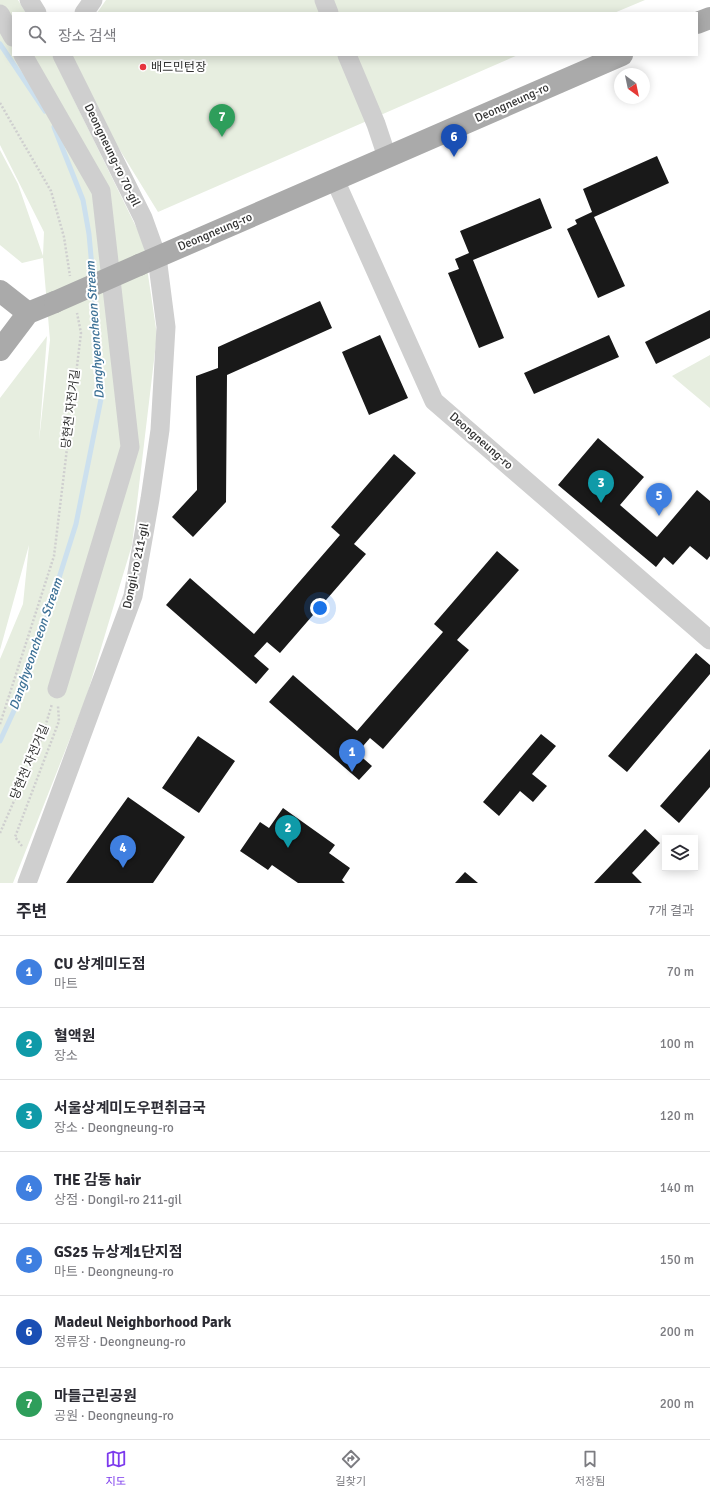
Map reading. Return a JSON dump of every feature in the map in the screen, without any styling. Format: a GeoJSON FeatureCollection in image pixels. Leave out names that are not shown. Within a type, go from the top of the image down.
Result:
{"type":"FeatureCollection","features":[{"type":"Feature","properties":{"kind":"main road"},"geometry":{"type":"LineString","coordinates":[[698,23],[710,18]]}},
{"type":"Feature","properties":{"kind":"main road","name":"Deongneung-ro"},"geometry":{"type":"LineString","coordinates":[[28,313],[620,56]]}},
{"type":"Feature","properties":{"kind":"main road"},"geometry":{"type":"LineString","coordinates":[[0,291],[28,313],[0,350]]}},
{"type":"Feature","properties":{"kind":"street"},"geometry":{"type":"LineString","coordinates":[[30,0],[36,12]]}},
{"type":"Feature","properties":{"kind":"street"},"geometry":{"type":"LineString","coordinates":[[85,12],[93,0]]}},
{"type":"Feature","properties":{"kind":"street"},"geometry":{"type":"LineString","coordinates":[[324,0],[329,12]]}},
{"type":"Feature","properties":{"kind":"street"},"geometry":{"type":"LineString","coordinates":[[0,14],[12,35]]}},
{"type":"Feature","properties":{"kind":"street"},"geometry":{"type":"LineString","coordinates":[[24,56],[102,191],[130,447],[57,689]]}},
{"type":"Feature","properties":{"kind":"street","name":"Deongneung-ro 70-gil"},"geometry":{"type":"LineString","coordinates":[[62,56],[143,218],[148,261]]}},
{"type":"Feature","properties":{"kind":"street"},"geometry":{"type":"LineString","coordinates":[[347,56],[376,124],[387,157]]}},
{"type":"Feature","properties":{"kind":"street","name":"Deongneung-ro"},"geometry":{"type":"LineString","coordinates":[[335,180],[434,401],[710,640]]}},
{"type":"Feature","properties":{"kind":"street","name":"Dongil-ro 211-gil"},"geometry":{"type":"LineString","coordinates":[[27,883],[37,860],[132,596],[150,499],[160,430],[166,327],[148,261]]}},
{"type":"Feature","properties":{"kind":"path"},"geometry":{"type":"LineString","coordinates":[[0,103],[51,191],[64,237],[71,281]]}},
{"type":"Feature","properties":{"kind":"path","name":"당현천 자전거길"},"geometry":{"type":"LineString","coordinates":[[0,724],[54,556],[80,333],[77,311]]}},
{"type":"Feature","properties":{"kind":"path","name":"당현천 자전거길"},"geometry":{"type":"LineString","coordinates":[[0,833],[42,737],[57,689]]}},
{"type":"Feature","properties":{"kind":"path"},"geometry":{"type":"LineString","coordinates":[[37,860],[30,857],[15,837],[59,721],[57,689]]}},
{"type":"Feature","properties":{"kind":"shaded area"},"geometry":{"type":"Polygon","coordinates":[[[0,0],[18,0],[25,12],[12,12],[12,56],[52,56],[143,241],[157,335],[132,545],[86,698],[13,883],[0,883],[0,659],[23,604],[29,545],[0,650],[0,398],[47,336],[39,441],[50,340],[43,258],[22,263],[0,245],[0,150],[18,184],[43,256],[44,232],[0,145],[0,0]]]}},
{"type":"Feature","properties":{"kind":"shaded area"},"geometry":{"type":"Polygon","coordinates":[[[106,0],[645,0],[616,12],[98,12],[106,0]]]}},
{"type":"Feature","properties":{"kind":"shaded area"},"geometry":{"type":"Polygon","coordinates":[[[68,56],[516,56],[158,212],[65,61],[68,56]]]}},
{"type":"Feature","properties":{"kind":"shaded area"},"geometry":{"type":"Polygon","coordinates":[[[710,355],[710,408],[672,376],[710,355]]]}},
{"type":"Feature","properties":{"kind":"building"},"geometry":{"type":"Polygon","coordinates":[[[657,156],[669,183],[594,217],[625,286],[598,298],[567,229],[577,224],[575,220],[592,212],[583,189],[657,156]]]}},
{"type":"Feature","properties":{"kind":"building"},"geometry":{"type":"Polygon","coordinates":[[[540,198],[552,228],[473,260],[504,338],[479,348],[448,273],[459,269],[455,259],[469,253],[460,231],[540,198]]]}},
{"type":"Feature","properties":{"kind":"building"},"geometry":{"type":"Polygon","coordinates":[[[320,301],[332,328],[227,375],[226,502],[193,537],[172,517],[197,490],[196,376],[218,368],[218,347],[320,301]]]}},
{"type":"Feature","properties":{"kind":"building"},"geometry":{"type":"Polygon","coordinates":[[[710,310],[710,338],[656,364],[645,342],[710,310]]]}},
{"type":"Feature","properties":{"kind":"building"},"geometry":{"type":"Polygon","coordinates":[[[380,335],[408,398],[369,415],[342,352],[380,335]]]}},
{"type":"Feature","properties":{"kind":"building"},"geometry":{"type":"Polygon","coordinates":[[[609,335],[619,357],[534,394],[524,373],[609,335]]]}},
{"type":"Feature","properties":{"kind":"building"},"geometry":{"type":"Polygon","coordinates":[[[598,438],[644,477],[620,505],[657,537],[697,490],[710,501],[710,556],[707,560],[690,546],[673,565],[664,557],[656,567],[558,485],[598,438]]]}},
{"type":"Feature","properties":{"kind":"building"},"geometry":{"type":"Polygon","coordinates":[[[394,454],[416,473],[354,544],[366,554],[280,653],[267,642],[254,656],[269,669],[256,684],[166,605],[190,578],[254,634],[340,535],[331,527],[394,454]]]}},
{"type":"Feature","properties":{"kind":"building"},"geometry":{"type":"Polygon","coordinates":[[[497,551],[519,570],[457,640],[469,650],[383,749],[370,738],[357,753],[372,766],[359,780],[269,702],[293,675],[357,731],[443,632],[434,624],[497,551]]]}},
{"type":"Feature","properties":{"kind":"building"},"geometry":{"type":"Polygon","coordinates":[[[696,653],[710,665],[710,674],[627,772],[608,756],[696,653]]]}},
{"type":"Feature","properties":{"kind":"building"},"geometry":{"type":"Polygon","coordinates":[[[541,734],[556,746],[532,774],[547,786],[533,802],[520,791],[499,816],[483,802],[541,734]]]}},
{"type":"Feature","properties":{"kind":"building"},"geometry":{"type":"Polygon","coordinates":[[[198,736],[235,761],[199,813],[162,788],[198,736]]]}},
{"type":"Feature","properties":{"kind":"building"},"geometry":{"type":"Polygon","coordinates":[[[710,749],[710,787],[679,823],[660,806],[710,749]]]}},
{"type":"Feature","properties":{"kind":"building"},"geometry":{"type":"Polygon","coordinates":[[[128,797],[185,837],[153,883],[66,883],[128,797]]]}},
{"type":"Feature","properties":{"kind":"building"},"geometry":{"type":"Polygon","coordinates":[[[283,808],[335,845],[329,853],[350,868],[342,880],[345,883],[298,883],[272,865],[268,870],[240,851],[260,822],[269,828],[283,808]]]}},
{"type":"Feature","properties":{"kind":"building"},"geometry":{"type":"Polygon","coordinates":[[[645,829],[660,843],[632,873],[642,883],[594,883],[645,829]]]}},
{"type":"Feature","properties":{"kind":"building"},"geometry":{"type":"Polygon","coordinates":[[[465,872],[478,883],[455,883],[465,872]]]}},
{"type":"Feature","properties":{"kind":"waterway","name":"Danghyeoncheon Stream"},"geometry":{"type":"LineString","coordinates":[[0,44],[45,111]]}},
{"type":"Feature","properties":{"kind":"waterway","name":"Danghyeoncheon Stream"},"geometry":{"type":"LineString","coordinates":[[54,127],[83,200],[89,234],[93,279]]}},
{"type":"Feature","properties":{"kind":"waterway","name":"Danghyeoncheon Stream"},"geometry":{"type":"LineString","coordinates":[[0,741],[24,689],[76,524],[102,394],[94,291]]}},
{"type":"Feature","properties":{"kind":"place","name":"배드민턴장"},"geometry":{"type":"Point","coordinates":[143,67]}},
{"type":"Feature","properties":{"kind":"place","name":"마들근린공원"},"geometry":{"type":"Point","coordinates":[222,137]}},
{"type":"Feature","properties":{"kind":"place","name":"Madeul Neighborhood Park"},"geometry":{"type":"Point","coordinates":[454,157]}},
{"type":"Feature","properties":{"kind":"place","name":"서울상계미도우편취급국"},"geometry":{"type":"Point","coordinates":[601,503]}},
{"type":"Feature","properties":{"kind":"place","name":"GS25 뉴상계1단지점"},"geometry":{"type":"Point","coordinates":[659,516]}},
{"type":"Feature","properties":{"kind":"place","name":"CU 상계미도점"},"geometry":{"type":"Point","coordinates":[352,772]}},
{"type":"Feature","properties":{"kind":"place","name":"혈액원"},"geometry":{"type":"Point","coordinates":[288,848]}},
{"type":"Feature","properties":{"kind":"place","name":"THE 감동 hair"},"geometry":{"type":"Point","coordinates":[123,868]}}]}
